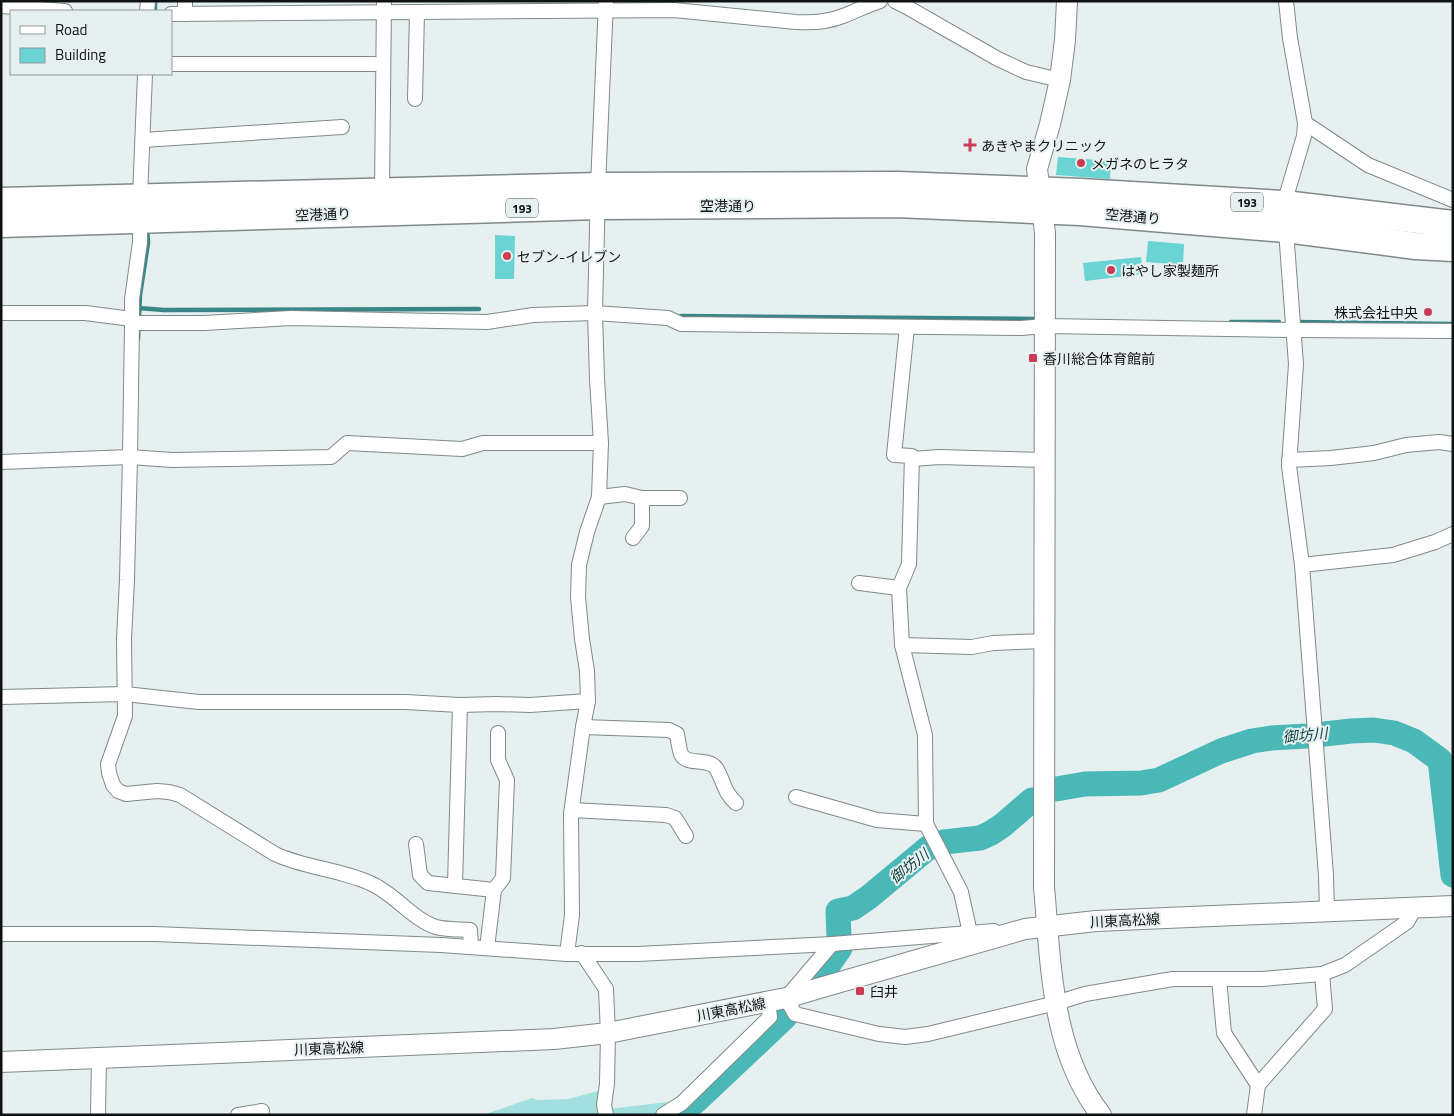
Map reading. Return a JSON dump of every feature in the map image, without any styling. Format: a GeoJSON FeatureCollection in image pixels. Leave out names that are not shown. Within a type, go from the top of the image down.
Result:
{"type":"FeatureCollection","features":[{"type":"Feature","properties":{"kind":"highway","name":"空港通り"},"geometry":{"type":"LineString","coordinates":[[1,201],[140,208],[598,196],[898,185],[1041,200],[1091,193],[1285,217],[1453,224]]}},
{"type":"Feature","properties":{"kind":"highway","name":"空港通り"},"geometry":{"type":"LineString","coordinates":[[1,224],[140,208],[382,191],[598,196]]}},
{"type":"Feature","properties":{"kind":"highway","name":"空港通り"},"geometry":{"type":"LineString","coordinates":[[1285,217],[1416,246],[1453,248]]}},
{"type":"Feature","properties":{"kind":"main road"},"geometry":{"type":"LineString","coordinates":[[1067,1],[1060,80],[1037,169],[1045,233],[1046,326],[1044,886],[1049,960],[1065,1044],[1079,1077],[1101,1115]]}},
{"type":"Feature","properties":{"kind":"main road","name":"川東高松線"},"geometry":{"type":"LineString","coordinates":[[1,1062],[544,1039],[608,1033],[777,1000],[1024,929],[1096,920],[1453,906]]}},
{"type":"Feature","properties":{"kind":"street"},"geometry":{"type":"LineString","coordinates":[[181,10],[246,7],[384,7],[417,12],[436,6],[605,6],[674,10],[814,23],[843,16],[880,1]]}},
{"type":"Feature","properties":{"kind":"street"},"geometry":{"type":"LineString","coordinates":[[895,1],[998,59],[1026,72],[1060,80]]}},
{"type":"Feature","properties":{"kind":"street"},"geometry":{"type":"LineString","coordinates":[[1286,1],[1290,38],[1305,123],[1304,136],[1285,217],[1296,364],[1289,466],[1302,565],[1326,875],[1327,911]]}},
{"type":"Feature","properties":{"kind":"street"},"geometry":{"type":"LineString","coordinates":[[1,6],[52,10]]}},
{"type":"Feature","properties":{"kind":"street"},"geometry":{"type":"LineString","coordinates":[[568,954],[572,914],[572,810],[588,701],[587,670],[578,597],[579,564],[599,497],[601,444],[595,313],[605,6]]}},
{"type":"Feature","properties":{"kind":"street"},"geometry":{"type":"LineString","coordinates":[[382,191],[384,7]]}},
{"type":"Feature","properties":{"kind":"street"},"geometry":{"type":"LineString","coordinates":[[415,100],[417,12]]}},
{"type":"Feature","properties":{"kind":"street"},"geometry":{"type":"LineString","coordinates":[[172,64],[374,64]]}},
{"type":"Feature","properties":{"kind":"street"},"geometry":{"type":"LineString","coordinates":[[145,75],[140,242],[132,299],[130,457],[124,639],[125,716],[108,764],[113,785],[118,791],[126,794],[157,791],[180,795],[275,854],[288,860],[337,872],[370,883],[390,894],[422,921],[437,927],[470,930],[471,947]]}},
{"type":"Feature","properties":{"kind":"street"},"geometry":{"type":"LineString","coordinates":[[1305,123],[1368,165],[1453,200]]}},
{"type":"Feature","properties":{"kind":"street"},"geometry":{"type":"LineString","coordinates":[[143,140],[342,127]]}},
{"type":"Feature","properties":{"kind":"street"},"geometry":{"type":"LineString","coordinates":[[1,313],[86,314],[132,321],[204,323],[291,318],[487,322],[533,315],[595,313],[668,318],[681,324],[1453,331]]}},
{"type":"Feature","properties":{"kind":"street"},"geometry":{"type":"LineString","coordinates":[[907,327],[894,455],[912,456],[909,564],[899,588],[902,645],[925,735],[926,824],[960,892],[970,933]]}},
{"type":"Feature","properties":{"kind":"street"},"geometry":{"type":"LineString","coordinates":[[1289,460],[1365,454],[1406,445],[1439,442],[1453,444]]}},
{"type":"Feature","properties":{"kind":"street"},"geometry":{"type":"LineString","coordinates":[[1,462],[130,457],[172,460],[331,457],[347,443],[462,449],[483,443],[601,444]]}},
{"type":"Feature","properties":{"kind":"street"},"geometry":{"type":"LineString","coordinates":[[912,459],[939,457],[1045,460]]}},
{"type":"Feature","properties":{"kind":"street"},"geometry":{"type":"LineString","coordinates":[[599,497],[625,494],[642,498],[680,498]]}},
{"type":"Feature","properties":{"kind":"street"},"geometry":{"type":"LineString","coordinates":[[633,538],[642,526],[642,498]]}},
{"type":"Feature","properties":{"kind":"street"},"geometry":{"type":"LineString","coordinates":[[1302,565],[1393,555],[1435,542],[1453,534]]}},
{"type":"Feature","properties":{"kind":"street"},"geometry":{"type":"LineString","coordinates":[[860,583],[899,588]]}},
{"type":"Feature","properties":{"kind":"street"},"geometry":{"type":"LineString","coordinates":[[902,645],[972,647],[993,643],[1044,641]]}},
{"type":"Feature","properties":{"kind":"street"},"geometry":{"type":"LineString","coordinates":[[1,697],[125,694],[199,702],[405,702],[460,705],[530,705],[588,701]]}},
{"type":"Feature","properties":{"kind":"street"},"geometry":{"type":"LineString","coordinates":[[455,885],[460,705]]}},
{"type":"Feature","properties":{"kind":"street"},"geometry":{"type":"LineString","coordinates":[[583,727],[669,730],[677,734],[681,755],[686,759],[707,763],[715,767],[729,796],[736,802]]}},
{"type":"Feature","properties":{"kind":"street"},"geometry":{"type":"LineString","coordinates":[[487,948],[494,890],[503,878],[507,780],[498,760],[498,733]]}},
{"type":"Feature","properties":{"kind":"street"},"geometry":{"type":"LineString","coordinates":[[796,797],[877,820],[926,824]]}},
{"type":"Feature","properties":{"kind":"street"},"geometry":{"type":"LineString","coordinates":[[572,810],[666,815],[675,818],[686,836]]}},
{"type":"Feature","properties":{"kind":"street"},"geometry":{"type":"LineString","coordinates":[[416,844],[420,875],[428,883],[494,890]]}},
{"type":"Feature","properties":{"kind":"street"},"geometry":{"type":"LineString","coordinates":[[777,1000],[794,1014],[879,1034],[905,1038],[1056,1003],[1085,994],[1174,979],[1262,979],[1322,974],[1345,965],[1407,922],[1415,908]]}},
{"type":"Feature","properties":{"kind":"street"},"geometry":{"type":"LineString","coordinates":[[1,934],[154,934],[441,945],[568,954],[638,954],[832,944],[1024,929]]}},
{"type":"Feature","properties":{"kind":"street"},"geometry":{"type":"LineString","coordinates":[[663,1115],[682,1103],[770,1017],[777,1000],[832,944]]}},
{"type":"Feature","properties":{"kind":"street"},"geometry":{"type":"LineString","coordinates":[[582,953],[606,989],[608,1033],[607,1084],[604,1105],[606,1115]]}},
{"type":"Feature","properties":{"kind":"street"},"geometry":{"type":"LineString","coordinates":[[1254,1115],[1258,1085],[1325,1009],[1322,974]]}},
{"type":"Feature","properties":{"kind":"street"},"geometry":{"type":"LineString","coordinates":[[1219,979],[1224,1033],[1258,1085]]}},
{"type":"Feature","properties":{"kind":"street"},"geometry":{"type":"LineString","coordinates":[[98,1115],[99,1058]]}},
{"type":"Feature","properties":{"kind":"street"},"geometry":{"type":"LineString","coordinates":[[238,1115],[262,1111]]}},
{"type":"Feature","properties":{"kind":"shaded area"},"geometry":{"type":"Polygon","coordinates":[[[602,1090],[602,1115],[483,1115],[532,1098],[537,1100],[568,1099],[602,1090]]]}},
{"type":"Feature","properties":{"kind":"shaded area"},"geometry":{"type":"Polygon","coordinates":[[[676,1101],[657,1115],[610,1115],[609,1109],[676,1101]]]}},
{"type":"Feature","properties":{"kind":"building"},"geometry":{"type":"Polygon","coordinates":[[[1058,157],[1111,161],[1110,179],[1056,175],[1058,157]]]}},
{"type":"Feature","properties":{"kind":"building"},"geometry":{"type":"Polygon","coordinates":[[[495,235],[515,236],[514,279],[495,279],[495,235]]]}},
{"type":"Feature","properties":{"kind":"building"},"geometry":{"type":"Polygon","coordinates":[[[1148,241],[1184,244],[1183,265],[1146,262],[1148,241]]]}},
{"type":"Feature","properties":{"kind":"building"},"geometry":{"type":"Polygon","coordinates":[[[1141,257],[1143,274],[1085,281],[1083,263],[1141,257]]]}},
{"type":"Feature","properties":{"kind":"waterway"},"geometry":{"type":"LineString","coordinates":[[155,1],[155,10]]}},
{"type":"Feature","properties":{"kind":"waterway"},"geometry":{"type":"LineString","coordinates":[[138,339],[140,295],[148,243],[147,227]]}},
{"type":"Feature","properties":{"kind":"waterway"},"geometry":{"type":"LineString","coordinates":[[138,308],[164,310],[479,309]]}},
{"type":"Feature","properties":{"kind":"waterway"},"geometry":{"type":"LineString","coordinates":[[681,316],[1035,319]]}},
{"type":"Feature","properties":{"kind":"waterway"},"geometry":{"type":"LineString","coordinates":[[1231,322],[1279,322]]}},
{"type":"Feature","properties":{"kind":"waterway"},"geometry":{"type":"LineString","coordinates":[[1294,322],[1453,324]]}},
{"type":"Feature","properties":{"kind":"waterway","name":"御坊川"},"geometry":{"type":"LineString","coordinates":[[1056,789],[1085,784],[1141,783],[1159,780],[1221,751],[1252,741],[1351,731],[1374,730],[1394,733],[1414,741],[1440,760],[1453,875]]}},
{"type":"Feature","properties":{"kind":"waterway"},"geometry":{"type":"LineString","coordinates":[[1440,767],[1453,769]]}},
{"type":"Feature","properties":{"kind":"waterway","name":"御坊川"},"geometry":{"type":"LineString","coordinates":[[839,938],[838,911],[853,908],[869,897],[928,848],[944,842],[980,838],[991,833],[1032,800]]}},
{"type":"Feature","properties":{"kind":"waterway","name":"御坊川"},"geometry":{"type":"LineString","coordinates":[[824,971],[840,948]]}},
{"type":"Feature","properties":{"kind":"waterway","name":"御坊川"},"geometry":{"type":"LineString","coordinates":[[678,1115],[696,1101],[785,1017]]}},
{"type":"Feature","properties":{"kind":"place","name":"あきやまクリニック"},"geometry":{"type":"Point","coordinates":[970,145]}},
{"type":"Feature","properties":{"kind":"place","name":"メガネのヒラタ"},"geometry":{"type":"Point","coordinates":[1081,163]}},
{"type":"Feature","properties":{"kind":"place","name":"セブン-イレブン"},"geometry":{"type":"Point","coordinates":[507,256]}},
{"type":"Feature","properties":{"kind":"place","name":"はやし家製麺所"},"geometry":{"type":"Point","coordinates":[1111,270]}},
{"type":"Feature","properties":{"kind":"place","name":"株式会社中央"},"geometry":{"type":"Point","coordinates":[1428,312]}},
{"type":"Feature","properties":{"kind":"place","name":"香川総合体育館前"},"geometry":{"type":"Point","coordinates":[1033,358]}},
{"type":"Feature","properties":{"kind":"place","name":"臼井"},"geometry":{"type":"Point","coordinates":[860,991]}}]}
